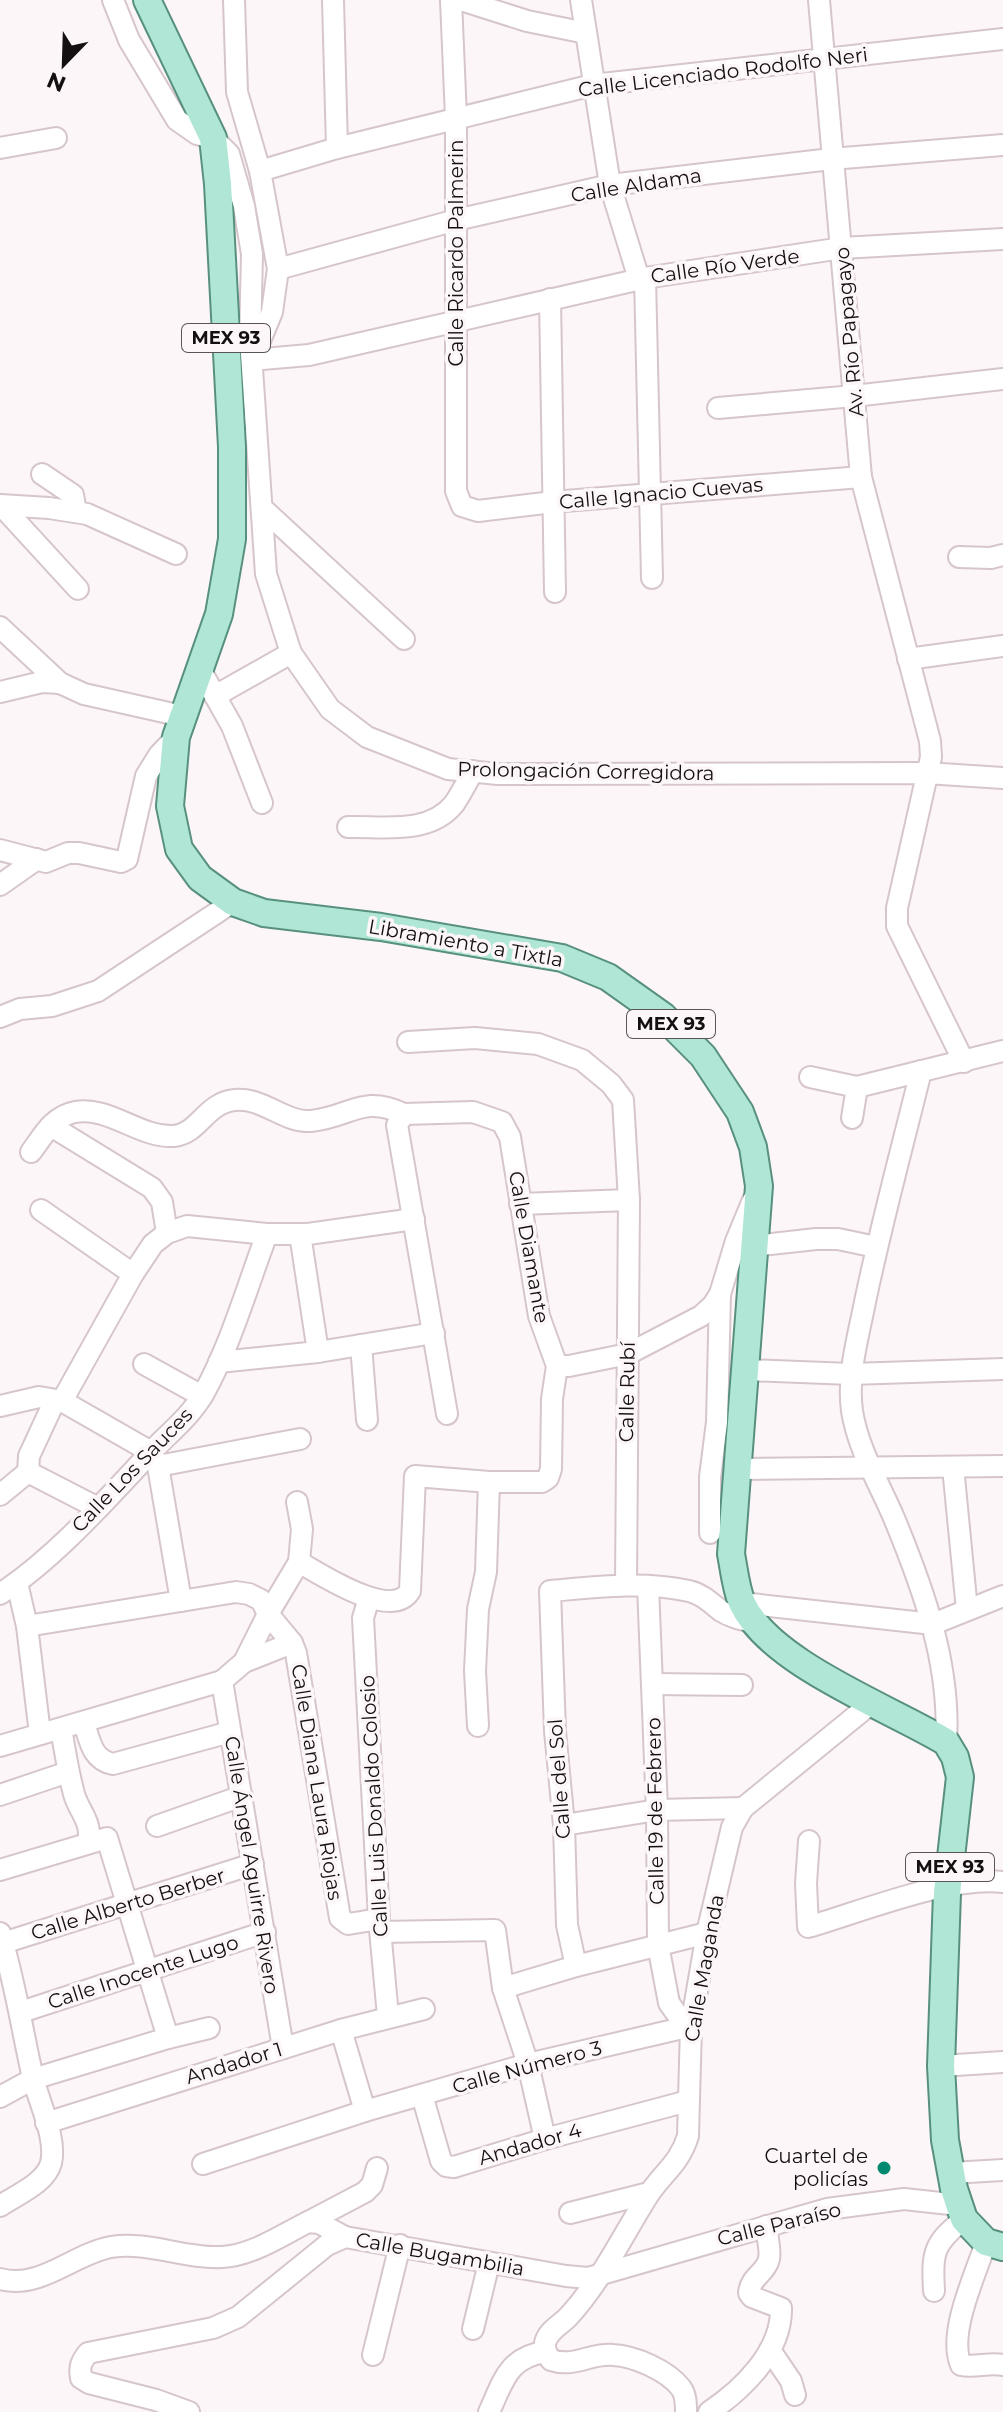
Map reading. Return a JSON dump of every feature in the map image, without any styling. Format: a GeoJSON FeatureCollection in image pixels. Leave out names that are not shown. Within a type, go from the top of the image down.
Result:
{"type":"FeatureCollection","features":[{"type":"Feature","properties":{"kind":"main road","name":"MEX 93"},"geometry":{"type":"LineString","coordinates":[[147,0],[213,138]]}},
{"type":"Feature","properties":{"kind":"main road","name":"Libramiento a Tixtla"},"geometry":{"type":"LineString","coordinates":[[213,138],[230,409],[232,539],[219,614],[179,726],[170,806],[179,849],[200,878],[233,902],[264,913],[381,927],[562,958],[608,977],[663,1016],[703,1056],[740,1112],[753,1147],[759,1186],[731,1554],[750,1613]]}},
{"type":"Feature","properties":{"kind":"main road"},"geometry":{"type":"LineString","coordinates":[[750,1613],[771,1641],[825,1677],[946,1742]]}},
{"type":"Feature","properties":{"kind":"main road","name":"MEX 93"},"geometry":{"type":"LineString","coordinates":[[946,1742],[955,1757],[960,1777],[947,1886],[941,2066],[945,2140],[962,2212],[994,2244]]}},
{"type":"Feature","properties":{"kind":"street"},"geometry":{"type":"LineString","coordinates":[[113,0],[129,40],[177,120],[197,134],[213,138]]}},
{"type":"Feature","properties":{"kind":"street"},"geometry":{"type":"LineString","coordinates":[[230,409],[272,312],[278,269],[260,171],[237,92],[234,0]]}},
{"type":"Feature","properties":{"kind":"street"},"geometry":{"type":"LineString","coordinates":[[333,0],[337,148]]}},
{"type":"Feature","properties":{"kind":"street","name":"Calle Ricardo Palmerin"},"geometry":{"type":"LineString","coordinates":[[451,0],[456,118],[456,491],[462,506]]}},
{"type":"Feature","properties":{"kind":"street"},"geometry":{"type":"LineString","coordinates":[[461,0],[527,21],[586,33]]}},
{"type":"Feature","properties":{"kind":"street"},"geometry":{"type":"LineString","coordinates":[[581,0],[610,185],[642,278],[652,578]]}},
{"type":"Feature","properties":{"kind":"street","name":"Av. Río Papagayo"},"geometry":{"type":"LineString","coordinates":[[819,0],[861,477],[930,741],[931,757],[897,908],[897,926],[964,1062]]}},
{"type":"Feature","properties":{"kind":"street","name":"Calle Licenciado Rodolfo Neri"},"geometry":{"type":"LineString","coordinates":[[260,171],[337,148],[593,85],[1003,39]]}},
{"type":"Feature","properties":{"kind":"street"},"geometry":{"type":"LineString","coordinates":[[0,148],[56,138]]}},
{"type":"Feature","properties":{"kind":"street","name":"Prolongación Corregidora"},"geometry":{"type":"LineString","coordinates":[[213,138],[229,154],[244,206],[252,254],[252,360],[266,574],[291,653],[330,709],[367,737],[448,769],[498,774],[926,773],[1003,778]]}},
{"type":"Feature","properties":{"kind":"street","name":"Calle Aldama"},"geometry":{"type":"LineString","coordinates":[[278,269],[456,220],[610,185],[831,159],[1003,145]]}},
{"type":"Feature","properties":{"kind":"street","name":"Calle Río Verde"},"geometry":{"type":"LineString","coordinates":[[252,360],[309,355],[642,278],[842,248],[1003,239]]}},
{"type":"Feature","properties":{"kind":"street"},"geometry":{"type":"LineString","coordinates":[[550,299],[555,592]]}},
{"type":"Feature","properties":{"kind":"street"},"geometry":{"type":"LineString","coordinates":[[718,408],[1003,379]]}},
{"type":"Feature","properties":{"kind":"street"},"geometry":{"type":"LineString","coordinates":[[42,474],[73,495],[76,512]]}},
{"type":"Feature","properties":{"kind":"street","name":"Calle Ignacio Cuevas"},"geometry":{"type":"LineString","coordinates":[[462,506],[478,511],[861,477]]}},
{"type":"Feature","properties":{"kind":"street"},"geometry":{"type":"LineString","coordinates":[[0,505],[87,514],[176,554]]}},
{"type":"Feature","properties":{"kind":"street"},"geometry":{"type":"LineString","coordinates":[[0,505],[78,589]]}},
{"type":"Feature","properties":{"kind":"street"},"geometry":{"type":"LineString","coordinates":[[262,508],[404,639]]}},
{"type":"Feature","properties":{"kind":"street"},"geometry":{"type":"LineString","coordinates":[[959,557],[991,558],[1003,555]]}},
{"type":"Feature","properties":{"kind":"street"},"geometry":{"type":"LineString","coordinates":[[0,627],[60,683],[179,726],[146,776],[127,859],[121,862],[68,853],[46,862],[0,850]]}},
{"type":"Feature","properties":{"kind":"street"},"geometry":{"type":"LineString","coordinates":[[908,659],[1003,646]]}},
{"type":"Feature","properties":{"kind":"street"},"geometry":{"type":"LineString","coordinates":[[215,696],[291,653]]}},
{"type":"Feature","properties":{"kind":"street"},"geometry":{"type":"LineString","coordinates":[[201,671],[232,726],[262,803]]}},
{"type":"Feature","properties":{"kind":"street"},"geometry":{"type":"LineString","coordinates":[[1,699],[42,682],[60,683]]}},
{"type":"Feature","properties":{"kind":"street"},"geometry":{"type":"LineString","coordinates":[[348,827],[423,826],[439,818],[454,804],[473,771]]}},
{"type":"Feature","properties":{"kind":"street"},"geometry":{"type":"LineString","coordinates":[[0,885],[37,859]]}},
{"type":"Feature","properties":{"kind":"street"},"geometry":{"type":"LineString","coordinates":[[0,1017],[20,1009],[52,1006],[98,991],[233,902]]}},
{"type":"Feature","properties":{"kind":"street","name":"Calle Rubí"},"geometry":{"type":"LineString","coordinates":[[408,1042],[475,1038],[538,1044],[582,1060],[611,1084],[623,1100],[629,1200],[626,1584]]}},
{"type":"Feature","properties":{"kind":"street"},"geometry":{"type":"LineString","coordinates":[[810,1077],[857,1087],[1003,1051]]}},
{"type":"Feature","properties":{"kind":"street"},"geometry":{"type":"LineString","coordinates":[[921,1071],[876,1247],[851,1374],[852,1409],[857,1436],[894,1520],[933,1624],[948,1707],[946,1742]]}},
{"type":"Feature","properties":{"kind":"street"},"geometry":{"type":"LineString","coordinates":[[852,1118],[857,1087]]}},
{"type":"Feature","properties":{"kind":"street"},"geometry":{"type":"LineString","coordinates":[[31,1152],[58,1118],[72,1112],[93,1110],[157,1136],[179,1135],[196,1126],[214,1105],[236,1099],[260,1102],[290,1117],[308,1121],[364,1106],[385,1105],[404,1114],[397,1125],[447,1414]]}},
{"type":"Feature","properties":{"kind":"street","name":"Calle Diamante"},"geometry":{"type":"LineString","coordinates":[[404,1114],[473,1112],[502,1122],[510,1137],[539,1316],[557,1366]]}},
{"type":"Feature","properties":{"kind":"street"},"geometry":{"type":"LineString","coordinates":[[51,1126],[152,1188],[162,1202],[167,1233]]}},
{"type":"Feature","properties":{"kind":"street"},"geometry":{"type":"LineString","coordinates":[[710,1533],[720,1294],[736,1241],[759,1186]]}},
{"type":"Feature","properties":{"kind":"street"},"geometry":{"type":"LineString","coordinates":[[520,1204],[629,1200]]}},
{"type":"Feature","properties":{"kind":"street"},"geometry":{"type":"LineString","coordinates":[[41,1210],[133,1274]]}},
{"type":"Feature","properties":{"kind":"street"},"geometry":{"type":"LineString","coordinates":[[0,1495],[28,1472],[29,1456],[58,1400],[133,1274],[153,1244],[167,1233],[187,1226],[300,1234],[414,1219]]}},
{"type":"Feature","properties":{"kind":"street","name":"Calle Los Sauces"},"geometry":{"type":"LineString","coordinates":[[9,1589],[154,1459],[184,1421],[202,1396],[219,1362],[267,1234]]}},
{"type":"Feature","properties":{"kind":"street"},"geometry":{"type":"LineString","coordinates":[[300,1234],[318,1352]]}},
{"type":"Feature","properties":{"kind":"street"},"geometry":{"type":"LineString","coordinates":[[753,1246],[838,1239],[876,1247]]}},
{"type":"Feature","properties":{"kind":"street"},"geometry":{"type":"LineString","coordinates":[[299,1562],[369,1598],[397,1602],[406,1598],[410,1591],[415,1476],[489,1482],[542,1482],[548,1478],[551,1469],[552,1399],[557,1366],[628,1354],[701,1316],[720,1294]]}},
{"type":"Feature","properties":{"kind":"street"},"geometry":{"type":"LineString","coordinates":[[219,1362],[318,1352],[434,1333]]}},
{"type":"Feature","properties":{"kind":"street"},"geometry":{"type":"LineString","coordinates":[[361,1345],[367,1420]]}},
{"type":"Feature","properties":{"kind":"street"},"geometry":{"type":"LineString","coordinates":[[144,1364],[202,1396]]}},
{"type":"Feature","properties":{"kind":"street"},"geometry":{"type":"LineString","coordinates":[[746,1370],[851,1374],[1003,1369]]}},
{"type":"Feature","properties":{"kind":"street"},"geometry":{"type":"LineString","coordinates":[[8,1404],[39,1397],[58,1400],[154,1459],[300,1439]]}},
{"type":"Feature","properties":{"kind":"street"},"geometry":{"type":"LineString","coordinates":[[154,1459],[181,1601]]}},
{"type":"Feature","properties":{"kind":"street"},"geometry":{"type":"LineString","coordinates":[[738,1469],[1003,1466]]}},
{"type":"Feature","properties":{"kind":"street"},"geometry":{"type":"LineString","coordinates":[[953,1467],[967,1610]]}},
{"type":"Feature","properties":{"kind":"street"},"geometry":{"type":"LineString","coordinates":[[28,1472],[98,1508]]}},
{"type":"Feature","properties":{"kind":"street"},"geometry":{"type":"LineString","coordinates":[[478,1726],[475,1671],[478,1609],[486,1572],[489,1482]]}},
{"type":"Feature","properties":{"kind":"street"},"geometry":{"type":"LineString","coordinates":[[244,1662],[299,1562],[302,1529],[297,1502]]}},
{"type":"Feature","properties":{"kind":"street"},"geometry":{"type":"LineString","coordinates":[[626,1584],[691,1592],[740,1620],[750,1613],[933,1624],[1003,1596]]}},
{"type":"Feature","properties":{"kind":"street","name":"Calle del Sol"},"geometry":{"type":"LineString","coordinates":[[576,1966],[567,1925],[550,1591],[626,1584]]}},
{"type":"Feature","properties":{"kind":"street","name":"Calle 19 de Febrero"},"geometry":{"type":"LineString","coordinates":[[648,1586],[657,1810],[658,1945],[669,2003],[679,2017],[691,2026]]}},
{"type":"Feature","properties":{"kind":"street"},"geometry":{"type":"LineString","coordinates":[[9,1589],[27,1626],[40,1734]]}},
{"type":"Feature","properties":{"kind":"street","name":"Calle Diana Laura Riojas"},"geometry":{"type":"LineString","coordinates":[[27,1626],[236,1592],[261,1600],[268,1614],[292,1643],[340,1918],[348,1924],[495,1930],[503,1988]]}},
{"type":"Feature","properties":{"kind":"street","name":"Calle Luis Donaldo Colosio"},"geometry":{"type":"LineString","coordinates":[[369,1598],[363,1618],[388,2016]]}},
{"type":"Feature","properties":{"kind":"street"},"geometry":{"type":"LineString","coordinates":[[0,1746],[222,1681],[244,1662],[292,1643]]}},
{"type":"Feature","properties":{"kind":"street","name":"Calle Ángel Aguirre Rivero"},"geometry":{"type":"LineString","coordinates":[[222,1681],[283,2048]]}},
{"type":"Feature","properties":{"kind":"street"},"geometry":{"type":"LineString","coordinates":[[652,1684],[742,1685]]}},
{"type":"Feature","properties":{"kind":"street","name":"Calle Maganda"},"geometry":{"type":"LineString","coordinates":[[545,2352],[545,2342],[602,2274],[649,2193],[683,2152],[688,2136],[691,2026],[707,1933],[732,1827],[743,1808],[873,1702]]}},
{"type":"Feature","properties":{"kind":"street"},"geometry":{"type":"LineString","coordinates":[[84,1723],[95,1754],[102,1762],[113,1764],[230,1732]]}},
{"type":"Feature","properties":{"kind":"street"},"geometry":{"type":"LineString","coordinates":[[61,1729],[76,1799],[127,1904],[168,2038]]}},
{"type":"Feature","properties":{"kind":"street"},"geometry":{"type":"LineString","coordinates":[[0,1795],[68,1772]]}},
{"type":"Feature","properties":{"kind":"street"},"geometry":{"type":"LineString","coordinates":[[157,1826],[242,1796]]}},
{"type":"Feature","properties":{"kind":"street"},"geometry":{"type":"LineString","coordinates":[[564,1825],[657,1810],[743,1808]]}},
{"type":"Feature","properties":{"kind":"street"},"geometry":{"type":"LineString","coordinates":[[0,1870],[98,1840]]}},
{"type":"Feature","properties":{"kind":"street"},"geometry":{"type":"LineString","coordinates":[[809,1841],[806,1883],[808,1927],[947,1886],[990,1880],[1003,1882]]}},
{"type":"Feature","properties":{"kind":"street","name":"Calle Alberto Berber"},"geometry":{"type":"LineString","coordinates":[[2,1938],[127,1904],[253,1864]]}},
{"type":"Feature","properties":{"kind":"street","name":"Calle Inocente Lugo"},"geometry":{"type":"LineString","coordinates":[[12,2003],[146,1971],[265,1932]]}},
{"type":"Feature","properties":{"kind":"street"},"geometry":{"type":"LineString","coordinates":[[545,2139],[528,2064],[503,1988],[707,1933]]}},
{"type":"Feature","properties":{"kind":"street"},"geometry":{"type":"LineString","coordinates":[[0,2206],[45,2175],[51,2162],[46,2123],[12,2003],[2,1938]]}},
{"type":"Feature","properties":{"kind":"street","name":"Andador 1"},"geometry":{"type":"LineString","coordinates":[[46,2123],[341,2030],[424,2009]]}},
{"type":"Feature","properties":{"kind":"street","name":"Calle Número 3"},"geometry":{"type":"LineString","coordinates":[[203,2164],[365,2111],[528,2064],[691,2026]]}},
{"type":"Feature","properties":{"kind":"street"},"geometry":{"type":"LineString","coordinates":[[0,2097],[33,2079],[209,2028]]}},
{"type":"Feature","properties":{"kind":"street"},"geometry":{"type":"LineString","coordinates":[[341,2030],[365,2111]]}},
{"type":"Feature","properties":{"kind":"street"},"geometry":{"type":"LineString","coordinates":[[941,2066],[1003,2062]]}},
{"type":"Feature","properties":{"kind":"street","name":"Andador 4"},"geometry":{"type":"LineString","coordinates":[[422,2095],[441,2161],[446,2166],[454,2167],[688,2101]]}},
{"type":"Feature","properties":{"kind":"street"},"geometry":{"type":"LineString","coordinates":[[1,2279],[29,2280],[108,2248],[147,2248],[223,2257],[247,2251],[365,2192],[372,2185],[377,2168]]}},
{"type":"Feature","properties":{"kind":"street"},"geometry":{"type":"LineString","coordinates":[[951,2173],[1003,2170]]}},
{"type":"Feature","properties":{"kind":"street"},"geometry":{"type":"LineString","coordinates":[[570,2213],[649,2193]]}},
{"type":"Feature","properties":{"kind":"street","name":"Calle Paraíso"},"geometry":{"type":"LineString","coordinates":[[602,2274],[827,2209],[904,2199],[962,2212]]}},
{"type":"Feature","properties":{"kind":"street"},"geometry":{"type":"LineString","coordinates":[[934,2291],[933,2256],[937,2245],[962,2212]]}},
{"type":"Feature","properties":{"kind":"street"},"geometry":{"type":"LineString","coordinates":[[308,2222],[319,2223],[345,2237]]}},
{"type":"Feature","properties":{"kind":"street"},"geometry":{"type":"LineString","coordinates":[[709,2412],[736,2404],[770,2350],[781,2308],[749,2293],[752,2281],[770,2257],[766,2226]]}},
{"type":"Feature","properties":{"kind":"street","name":"Calle Bugambilia"},"geometry":{"type":"LineString","coordinates":[[189,2412],[89,2383],[81,2378],[79,2369],[88,2353],[213,2328],[238,2317],[327,2245],[345,2237],[566,2276],[588,2278],[602,2274]]}},
{"type":"Feature","properties":{"kind":"street"},"geometry":{"type":"LineString","coordinates":[[994,2244],[958,2328],[956,2354],[961,2365],[1003,2365]]}},
{"type":"Feature","properties":{"kind":"street"},"geometry":{"type":"LineString","coordinates":[[373,2355],[400,2245]]}},
{"type":"Feature","properties":{"kind":"street"},"geometry":{"type":"LineString","coordinates":[[473,2329],[489,2263]]}},
{"type":"Feature","properties":{"kind":"street"},"geometry":{"type":"LineString","coordinates":[[770,2350],[791,2381],[795,2395]]}},
{"type":"Feature","properties":{"kind":"street"},"geometry":{"type":"LineString","coordinates":[[489,2412],[516,2362],[529,2354],[545,2352],[551,2360],[566,2365],[610,2354],[634,2359],[671,2378],[685,2396],[686,2412]]}},
{"type":"Feature","properties":{"kind":"place","name":"Cuartel de policías"},"geometry":{"type":"Point","coordinates":[884,2168]}}]}
